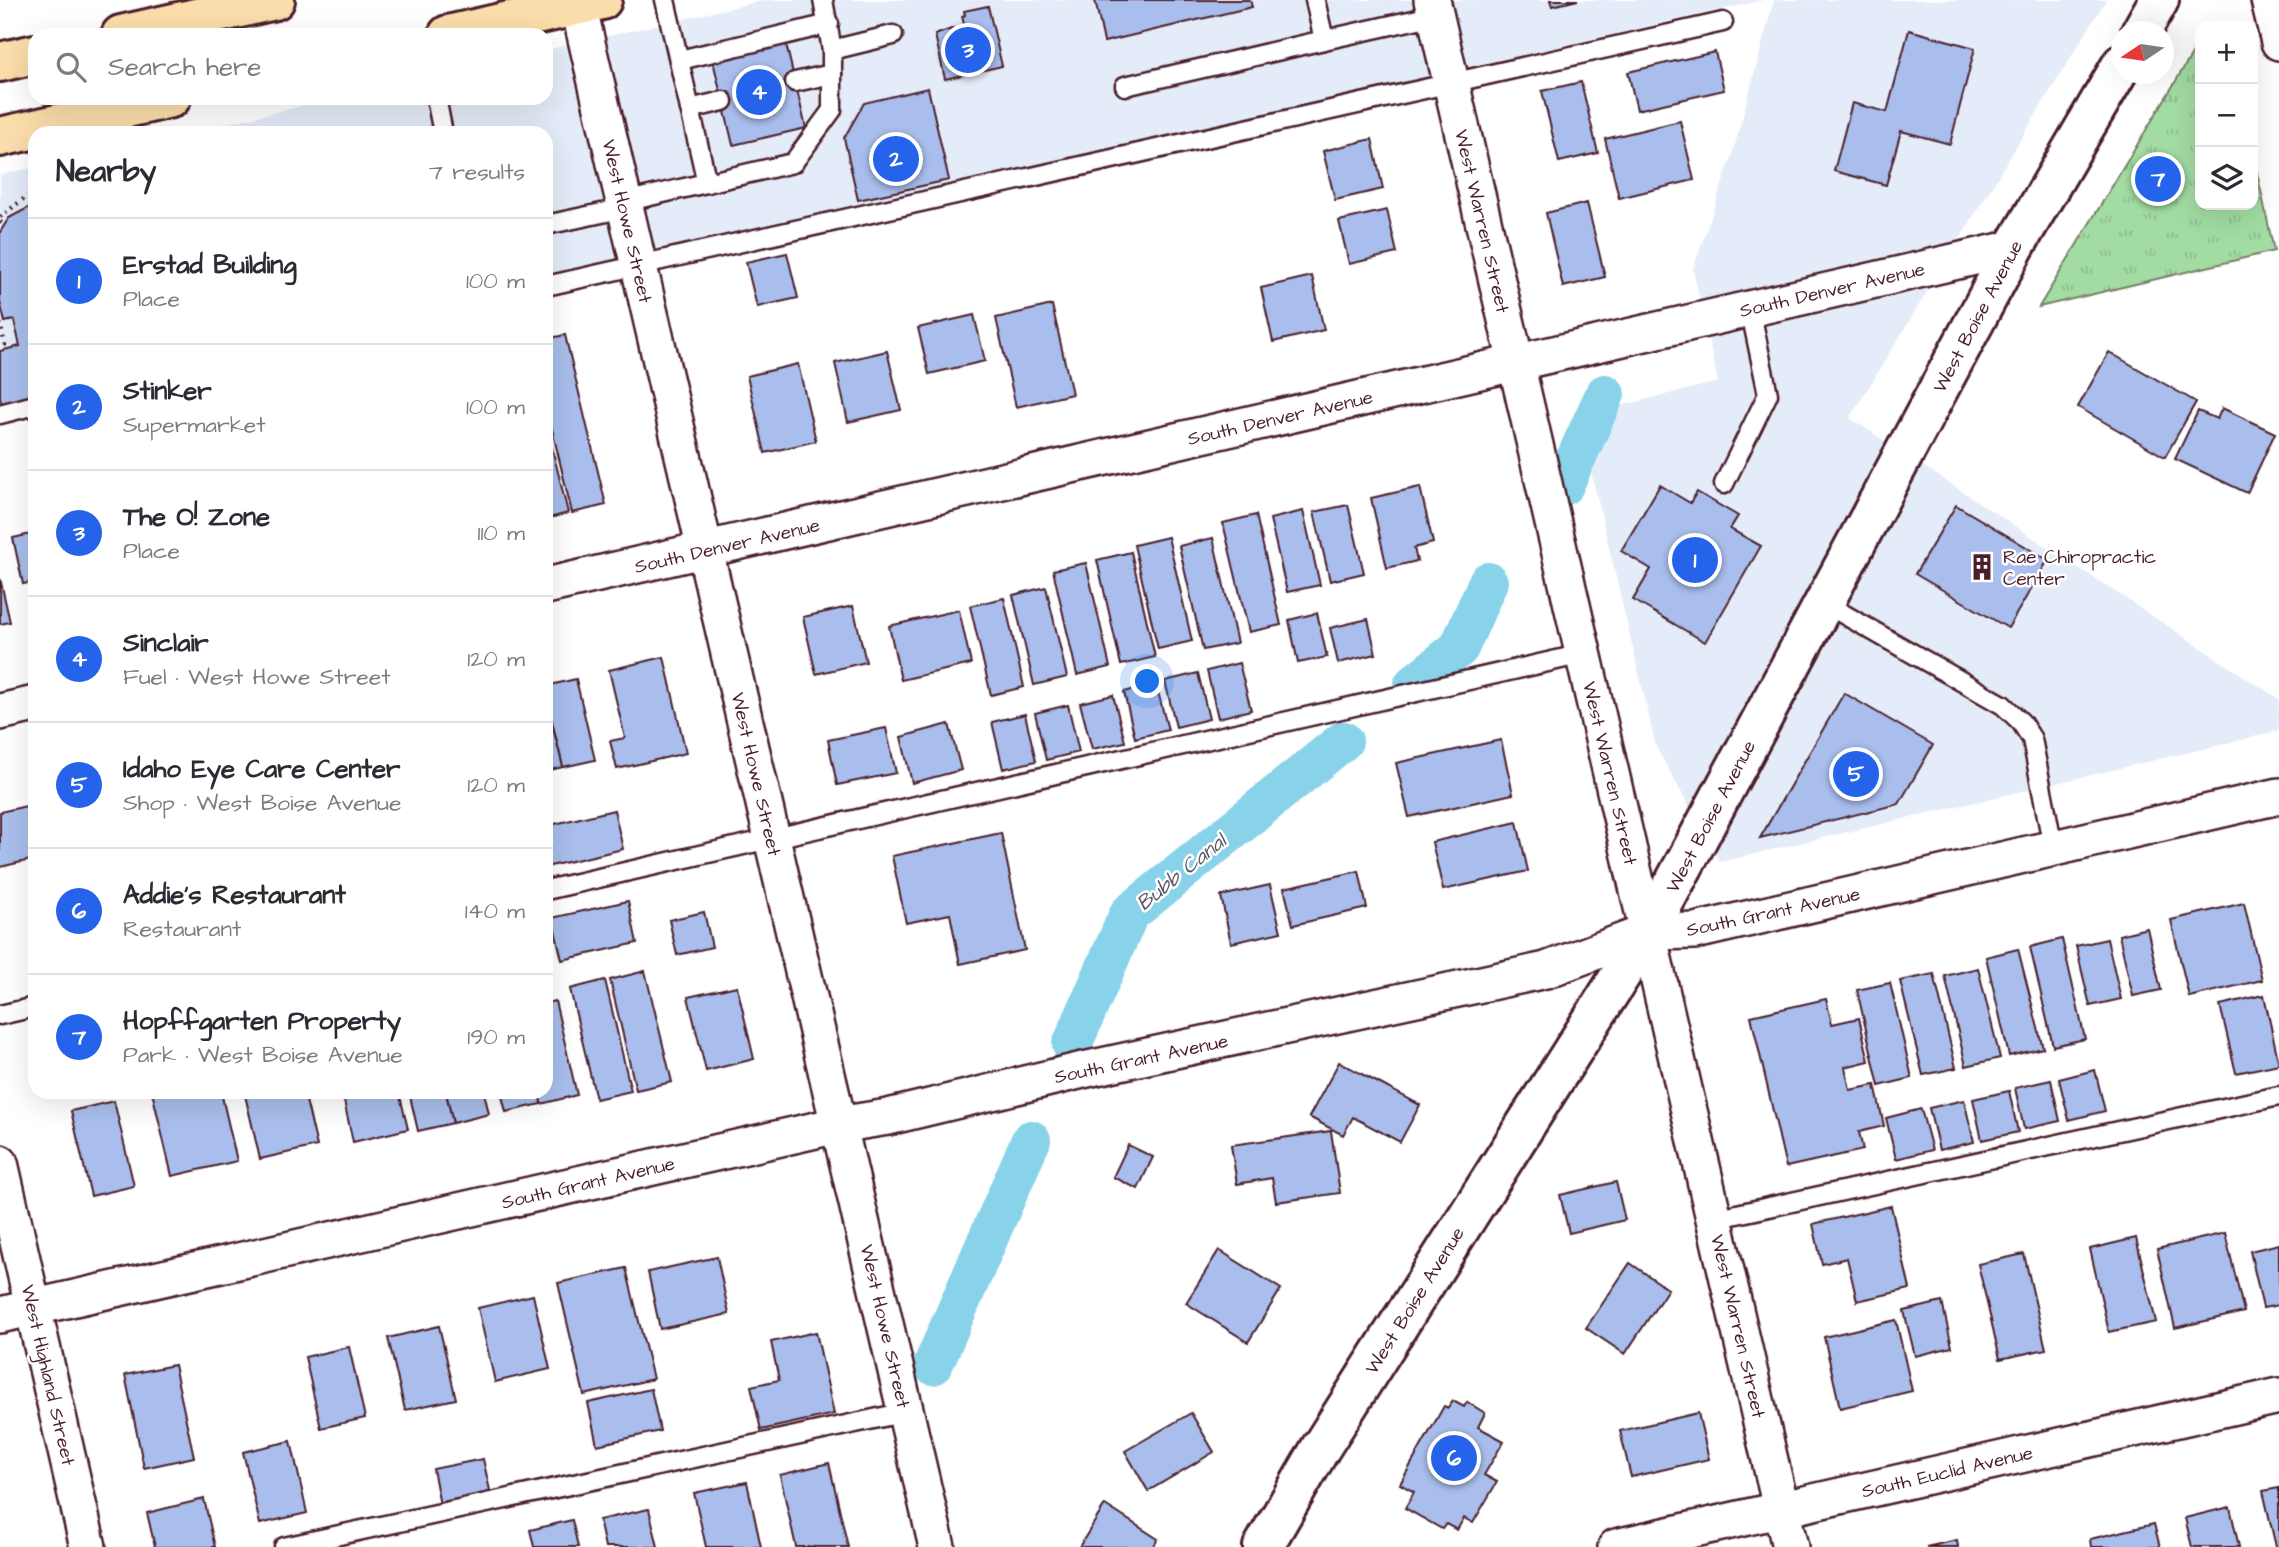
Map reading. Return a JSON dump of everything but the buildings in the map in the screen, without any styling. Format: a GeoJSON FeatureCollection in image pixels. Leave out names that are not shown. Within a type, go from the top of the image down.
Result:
{"type":"FeatureCollection","features":[{"type":"Feature","properties":{"kind":"main road"},"geometry":{"type":"LineString","coordinates":[[152,28],[275,0]]}},
{"type":"Feature","properties":{"kind":"main road"},"geometry":{"type":"LineString","coordinates":[[477,28],[586,2]]}},
{"type":"Feature","properties":{"kind":"main road"},"geometry":{"type":"LineString","coordinates":[[0,62],[28,56]]}},
{"type":"Feature","properties":{"kind":"main road"},"geometry":{"type":"LineString","coordinates":[[64,126],[111,118],[150,105]]}},
{"type":"Feature","properties":{"kind":"main road"},"geometry":{"type":"LineString","coordinates":[[0,137],[28,132]]}},
{"type":"Feature","properties":{"kind":"street"},"geometry":{"type":"LineString","coordinates":[[2147,21],[2159,0]]}},
{"type":"Feature","properties":{"kind":"street"},"geometry":{"type":"LineString","coordinates":[[2269,0],[2279,42]]}},
{"type":"Feature","properties":{"kind":"street","name":"West Howe Street"},"geometry":{"type":"LineString","coordinates":[[586,2],[624,205],[937,1547]]}},
{"type":"Feature","properties":{"kind":"street","name":"West Warren Street"},"geometry":{"type":"LineString","coordinates":[[1434,7],[1790,1547]]}},
{"type":"Feature","properties":{"kind":"street","name":"West Boise Avenue"},"geometry":{"type":"LineString","coordinates":[[1263,1547],[1327,1437],[1648,932],[2014,248],[2111,83]]}},
{"type":"Feature","properties":{"kind":"street","name":"South Denver Avenue"},"geometry":{"type":"LineString","coordinates":[[553,584],[2014,248]]}},
{"type":"Feature","properties":{"kind":"street"},"geometry":{"type":"LineString","coordinates":[[0,712],[28,706]]}},
{"type":"Feature","properties":{"kind":"street","name":"South Grant Avenue"},"geometry":{"type":"LineString","coordinates":[[0,1315],[838,1125],[888,1117],[1083,1070],[1546,970],[1648,932],[1695,931],[2279,796]]}},
{"type":"Feature","properties":{"kind":"street","name":"West Highland Street"},"geometry":{"type":"LineString","coordinates":[[0,1163],[88,1547]]}},
{"type":"Feature","properties":{"kind":"street","name":"South Euclid Avenue"},"geometry":{"type":"LineString","coordinates":[[1616,1547],[2279,1396]]}},
{"type":"Feature","properties":{"kind":"lane"},"geometry":{"type":"LineString","coordinates":[[665,0],[707,183]]}},
{"type":"Feature","properties":{"kind":"lane"},"geometry":{"type":"LineString","coordinates":[[553,223],[793,163],[832,110],[829,24],[823,0]]}},
{"type":"Feature","properties":{"kind":"lane"},"geometry":{"type":"LineString","coordinates":[[1315,0],[1324,40]]}},
{"type":"Feature","properties":{"kind":"lane"},"geometry":{"type":"LineString","coordinates":[[1125,86],[1324,40],[1434,7]]}},
{"type":"Feature","properties":{"kind":"lane"},"geometry":{"type":"LineString","coordinates":[[553,284],[1452,85],[1723,22]]}},
{"type":"Feature","properties":{"kind":"lane"},"geometry":{"type":"LineString","coordinates":[[680,60],[829,24]]}},
{"type":"Feature","properties":{"kind":"lane"},"geometry":{"type":"LineString","coordinates":[[831,50],[892,35]]}},
{"type":"Feature","properties":{"kind":"lane"},"geometry":{"type":"LineString","coordinates":[[795,82],[832,74]]}},
{"type":"Feature","properties":{"kind":"lane"},"geometry":{"type":"LineString","coordinates":[[690,108],[723,101]]}},
{"type":"Feature","properties":{"kind":"lane"},"geometry":{"type":"LineString","coordinates":[[437,105],[442,126]]}},
{"type":"Feature","properties":{"kind":"lane"},"geometry":{"type":"LineString","coordinates":[[1724,484],[1768,394],[1750,308]]}},
{"type":"Feature","properties":{"kind":"lane"},"geometry":{"type":"LineString","coordinates":[[0,414],[28,407]]}},
{"type":"Feature","properties":{"kind":"lane"},"geometry":{"type":"LineString","coordinates":[[1824,603],[2003,705],[2021,722],[2032,739],[2053,847]]}},
{"type":"Feature","properties":{"kind":"lane"},"geometry":{"type":"LineString","coordinates":[[553,888],[1583,654]]}},
{"type":"Feature","properties":{"kind":"lane"},"geometry":{"type":"LineString","coordinates":[[0,1015],[28,1009]]}},
{"type":"Feature","properties":{"kind":"lane"},"geometry":{"type":"LineString","coordinates":[[1714,1219],[2279,1096]]}},
{"type":"Feature","properties":{"kind":"lane"},"geometry":{"type":"LineString","coordinates":[[284,1547],[906,1412]]}},
{"type":"Feature","properties":{"kind":"path"},"geometry":{"type":"LineString","coordinates":[[1,221],[28,196]]}},
{"type":"Feature","properties":{"kind":"path"},"geometry":{"type":"LineString","coordinates":[[0,323],[5,345],[0,346]]}},
{"type":"Feature","properties":{"kind":"shaded area"},"geometry":{"type":"Polygon","coordinates":[[[766,0],[1764,0],[553,274],[553,126],[215,126],[306,105],[553,105],[553,48],[766,0]]]}},
{"type":"Feature","properties":{"kind":"shaded area"},"geometry":{"type":"Polygon","coordinates":[[[1774,0],[2106,0],[1850,418],[2279,699],[2279,731],[1720,862],[1656,747],[1578,416],[1718,382],[1693,269],[1732,156],[1774,0]]]}},
{"type":"Feature","properties":{"kind":"shaded area"},"geometry":{"type":"Polygon","coordinates":[[[28,169],[28,401],[0,407],[0,175],[28,169]]]}},
{"type":"Feature","properties":{"kind":"green space"},"geometry":{"type":"Polygon","coordinates":[[[2195,49],[2195,210],[2258,210],[2258,177],[2274,251],[2039,307],[2174,84],[2195,49]]]}},
{"type":"Feature","properties":{"kind":"waterway","name":"Bubb Canal"},"geometry":{"type":"LineString","coordinates":[[1564,485],[1605,394]]}},
{"type":"Feature","properties":{"kind":"waterway","name":"Bubb Canal"},"geometry":{"type":"LineString","coordinates":[[1414,684],[1459,648],[1488,582]]}},
{"type":"Feature","properties":{"kind":"waterway","name":"Bubb Canal"},"geometry":{"type":"LineString","coordinates":[[1072,1045],[1129,914],[1343,741]]}},
{"type":"Feature","properties":{"kind":"waterway","name":"Bubb Canal"},"geometry":{"type":"LineString","coordinates":[[933,1365],[1031,1140]]}},
{"type":"Feature","properties":{"kind":"place","name":"The O! Zone"},"geometry":{"type":"Point","coordinates":[968,50]}},
{"type":"Feature","properties":{"kind":"place","name":"Sinclair"},"geometry":{"type":"Point","coordinates":[759,92]}},
{"type":"Feature","properties":{"kind":"place","name":"Stinker"},"geometry":{"type":"Point","coordinates":[896,159]}},
{"type":"Feature","properties":{"kind":"place","name":"Hopffgarten Property"},"geometry":{"type":"Point","coordinates":[2158,179]}},
{"type":"Feature","properties":{"kind":"place","name":"Erstad Building"},"geometry":{"type":"Point","coordinates":[1695,560]}},
{"type":"Feature","properties":{"kind":"place","name":"Rae Chiropractic Center"},"geometry":{"type":"Point","coordinates":[1982,567]}},
{"type":"Feature","properties":{"kind":"place","name":"Idaho Eye Care Center"},"geometry":{"type":"Point","coordinates":[1856,774]}},
{"type":"Feature","properties":{"kind":"place","name":"Addie's Restaurant"},"geometry":{"type":"Point","coordinates":[1454,1458]}}]}
